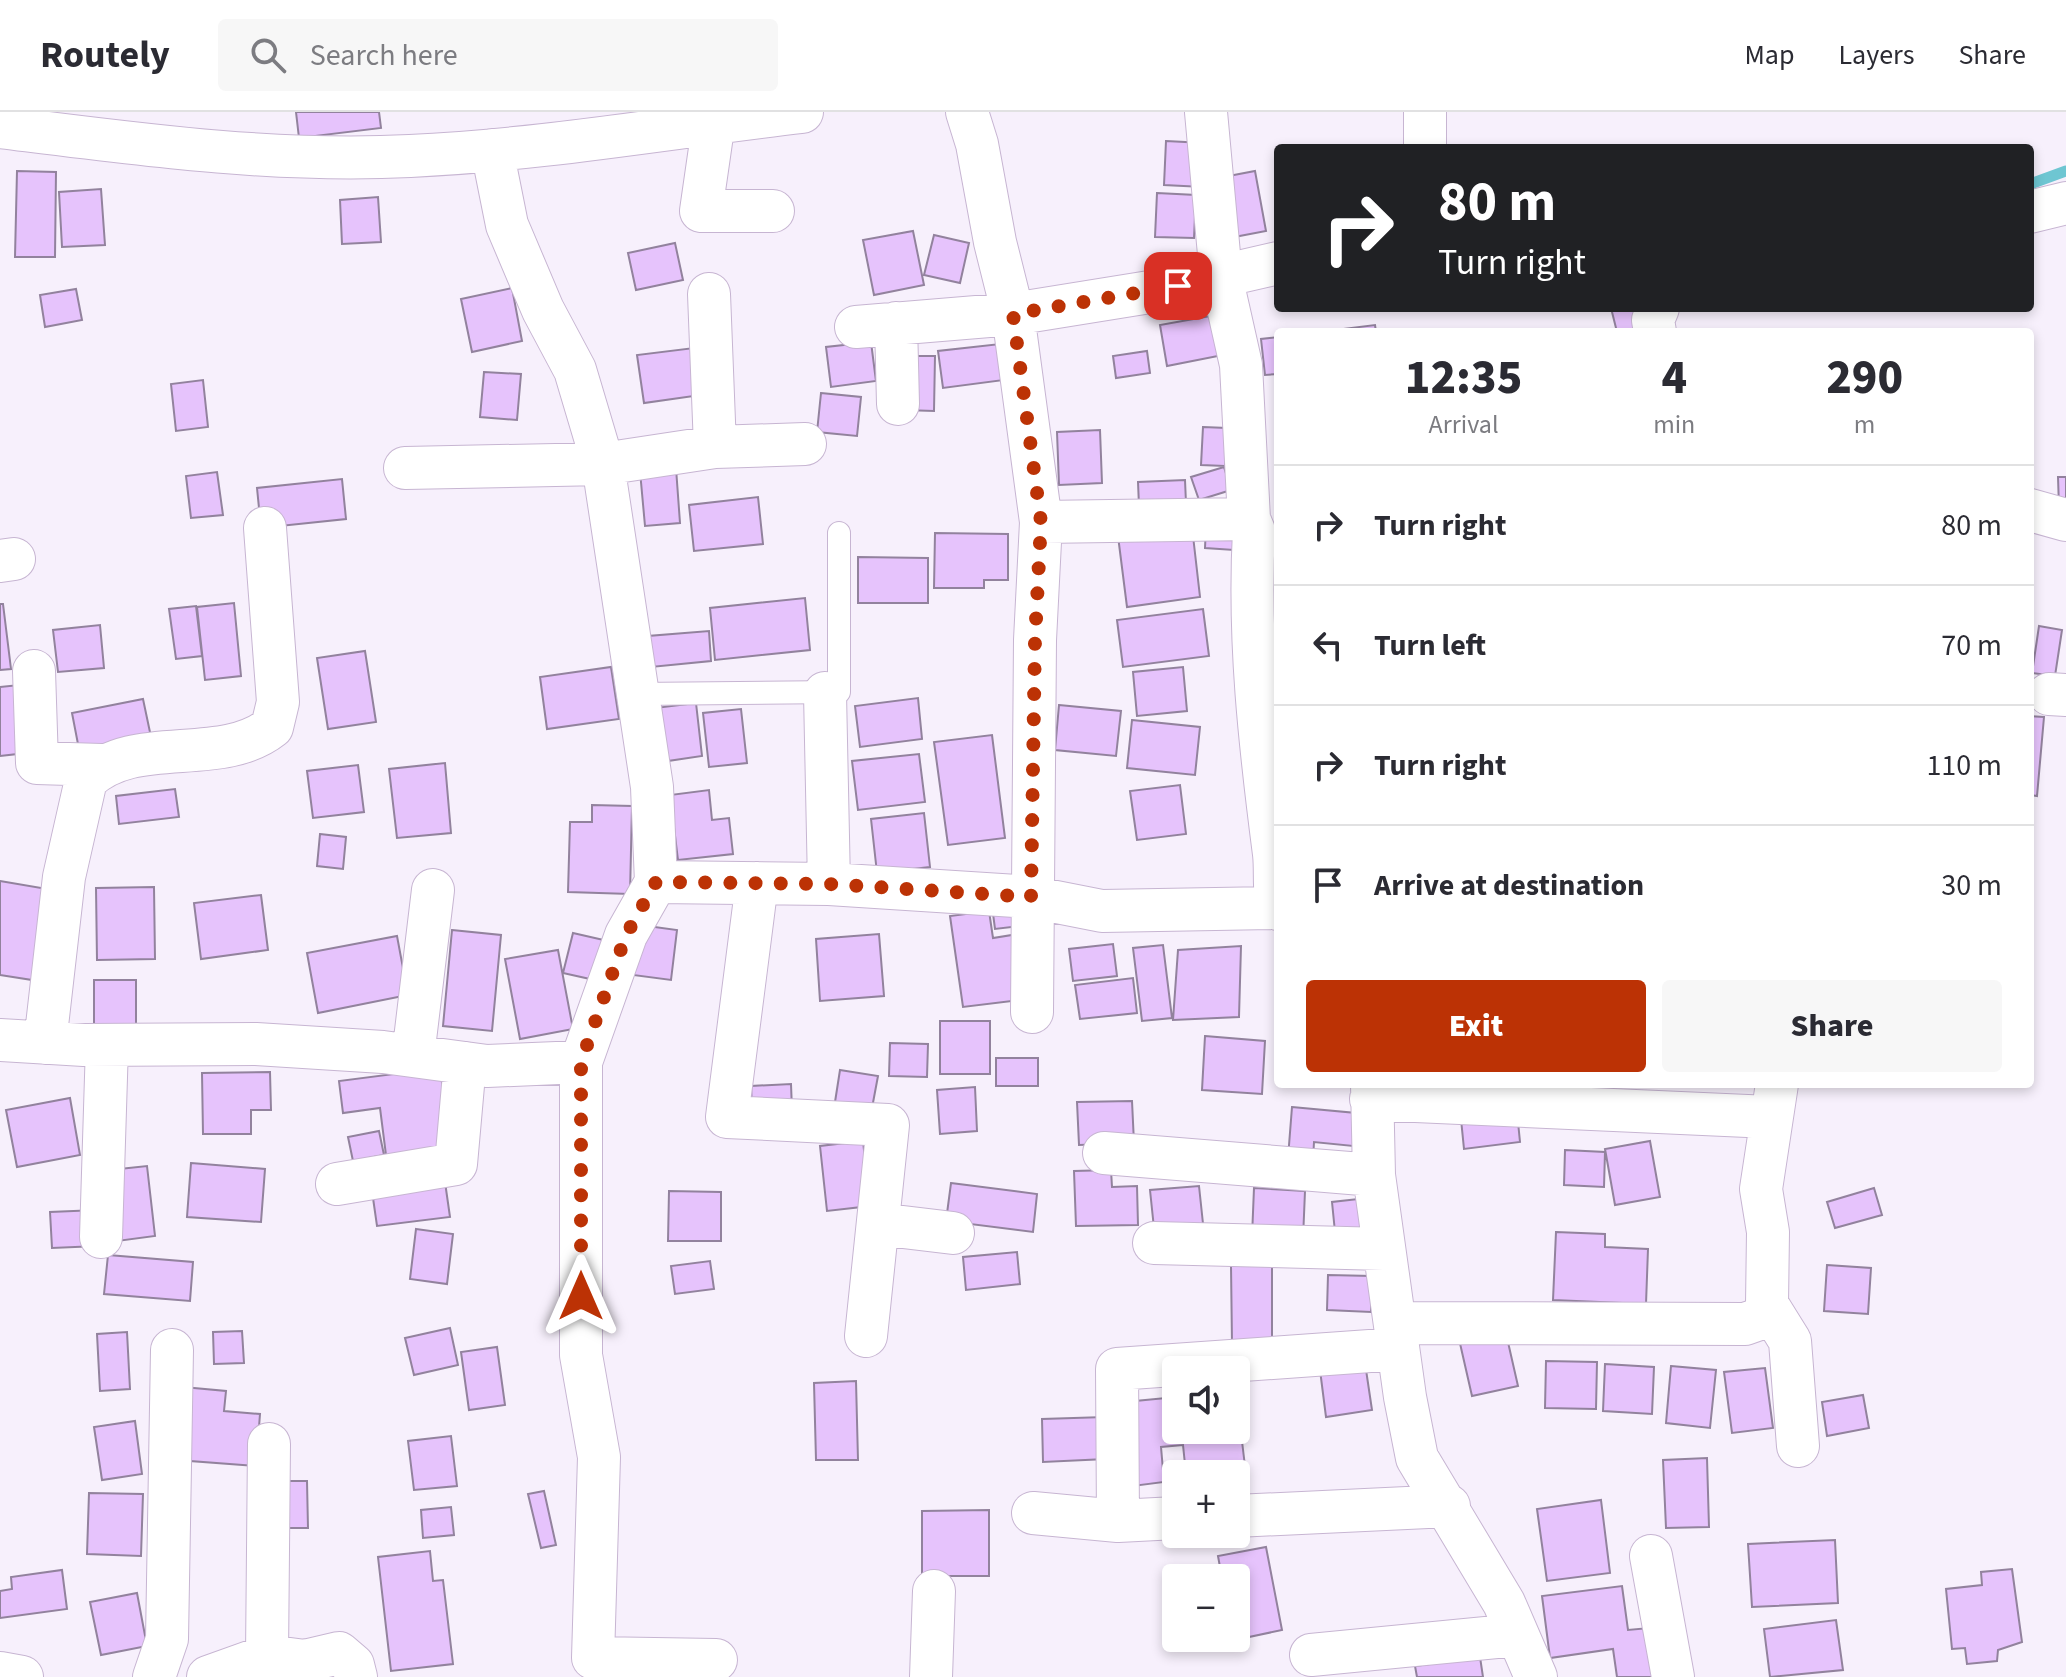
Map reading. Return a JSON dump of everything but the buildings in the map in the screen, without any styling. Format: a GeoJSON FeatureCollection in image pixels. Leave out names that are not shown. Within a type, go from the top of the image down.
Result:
{"type":"FeatureCollection","features":[{"type":"Feature","properties":{"kind":"street"},"geometry":{"type":"LineString","coordinates":[[0,127],[212,154],[408,157],[492,150],[802,112]]}},
{"type":"Feature","properties":{"kind":"street"},"geometry":{"type":"LineString","coordinates":[[967,112],[977,144],[995,242],[1013,314],[1041,522],[1035,640],[1032,1012]]}},
{"type":"Feature","properties":{"kind":"street"},"geometry":{"type":"LineString","coordinates":[[1206,112],[1221,276],[1241,365],[1260,526],[1250,613],[1274,875]]}},
{"type":"Feature","properties":{"kind":"street"},"geometry":{"type":"LineString","coordinates":[[1425,112],[1425,144]]}},
{"type":"Feature","properties":{"kind":"street"},"geometry":{"type":"LineString","coordinates":[[714,121],[701,211],[773,211]]}},
{"type":"Feature","properties":{"kind":"street"},"geometry":{"type":"LineString","coordinates":[[492,150],[507,225],[543,310],[575,370],[603,464],[623,576],[636,694],[652,787],[656,882],[626,935],[581,1062],[581,1355],[599,1457],[593,1658],[716,1660]]}},
{"type":"Feature","properties":{"kind":"street"},"geometry":{"type":"LineString","coordinates":[[2034,211],[2066,203]]}},
{"type":"Feature","properties":{"kind":"street"},"geometry":{"type":"LineString","coordinates":[[898,404],[876,325],[1013,314],[1274,264]]}},
{"type":"Feature","properties":{"kind":"street"},"geometry":{"type":"LineString","coordinates":[[709,294],[715,447]]}},
{"type":"Feature","properties":{"kind":"street"},"geometry":{"type":"LineString","coordinates":[[405,468],[603,464],[715,447],[805,444]]}},
{"type":"Feature","properties":{"kind":"street"},"geometry":{"type":"LineString","coordinates":[[2034,511],[2066,520]]}},
{"type":"Feature","properties":{"kind":"street"},"geometry":{"type":"LineString","coordinates":[[1041,522],[1260,526]]}},
{"type":"Feature","properties":{"kind":"street"},"geometry":{"type":"LineString","coordinates":[[34,671],[37,763],[101,765],[249,741],[272,727],[278,702],[265,528]]}},
{"type":"Feature","properties":{"kind":"street"},"geometry":{"type":"LineString","coordinates":[[825,693],[829,884]]}},
{"type":"Feature","properties":{"kind":"street"},"geometry":{"type":"LineString","coordinates":[[45,1043],[64,877],[81,791],[86,780],[101,765]]}},
{"type":"Feature","properties":{"kind":"street"},"geometry":{"type":"LineString","coordinates":[[656,882],[829,884],[1031,897],[1102,911],[1274,908]]}},
{"type":"Feature","properties":{"kind":"street"},"geometry":{"type":"LineString","coordinates":[[757,883],[727,1117],[888,1125],[866,1336]]}},
{"type":"Feature","properties":{"kind":"street"},"geometry":{"type":"LineString","coordinates":[[413,1056],[433,890]]}},
{"type":"Feature","properties":{"kind":"street"},"geometry":{"type":"LineString","coordinates":[[0,1040],[107,1045],[256,1044],[413,1056],[487,1066],[581,1062]]}},
{"type":"Feature","properties":{"kind":"street"},"geometry":{"type":"LineString","coordinates":[[101,1237],[107,1045]]}},
{"type":"Feature","properties":{"kind":"street"},"geometry":{"type":"LineString","coordinates":[[337,1184],[456,1164],[465,1063]]}},
{"type":"Feature","properties":{"kind":"street"},"geometry":{"type":"LineString","coordinates":[[1118,1521],[1117,1369],[1397,1336],[1745,1324],[1762,1318],[1767,1304],[1768,1232],[1761,1189],[1774,1100],[1372,1092],[1374,1175],[1397,1336],[1417,1458],[1449,1506],[1504,1603],[1536,1677]]}},
{"type":"Feature","properties":{"kind":"street"},"geometry":{"type":"LineString","coordinates":[[1104,1153],[1374,1175]]}},
{"type":"Feature","properties":{"kind":"street"},"geometry":{"type":"LineString","coordinates":[[878,1224],[953,1233]]}},
{"type":"Feature","properties":{"kind":"street"},"geometry":{"type":"LineString","coordinates":[[1154,1243],[1384,1249]]}},
{"type":"Feature","properties":{"kind":"street"},"geometry":{"type":"LineString","coordinates":[[1767,1304],[1790,1341],[1798,1446]]}},
{"type":"Feature","properties":{"kind":"street"},"geometry":{"type":"LineString","coordinates":[[154,1677],[167,1639],[172,1350]]}},
{"type":"Feature","properties":{"kind":"street"},"geometry":{"type":"LineString","coordinates":[[267,1656],[269,1444]]}},
{"type":"Feature","properties":{"kind":"street"},"geometry":{"type":"LineString","coordinates":[[1250,1515],[1449,1506]]}},
{"type":"Feature","properties":{"kind":"street"},"geometry":{"type":"LineString","coordinates":[[1033,1513],[1118,1521],[1162,1519]]}},
{"type":"Feature","properties":{"kind":"street"},"geometry":{"type":"LineString","coordinates":[[1651,1556],[1673,1677]]}},
{"type":"Feature","properties":{"kind":"street"},"geometry":{"type":"LineString","coordinates":[[931,1677],[934,1591]]}},
{"type":"Feature","properties":{"kind":"street"},"geometry":{"type":"LineString","coordinates":[[1337,1662],[1517,1635]]}},
{"type":"Feature","properties":{"kind":"street"},"geometry":{"type":"LineString","coordinates":[[208,1677],[267,1656],[305,1661],[339,1653],[353,1665],[356,1677]]}},
{"type":"Feature","properties":{"kind":"street"},"geometry":{"type":"LineString","coordinates":[[0,1673],[22,1677]]}},
{"type":"Feature","properties":{"kind":"lane"},"geometry":{"type":"LineString","coordinates":[[636,694],[839,692],[839,533]]}},
{"type":"Feature","properties":{"kind":"waterway"},"geometry":{"type":"LineString","coordinates":[[2034,183],[2066,171]]}},
{"type":"Feature","properties":{"kind":"route"},"geometry":{"type":"LineString","coordinates":[[581,1296],[581,1062],[626,935],[656,882],[829,884],[1031,897],[1035,640],[1041,522],[1013,314],[1178,286]]}}]}
